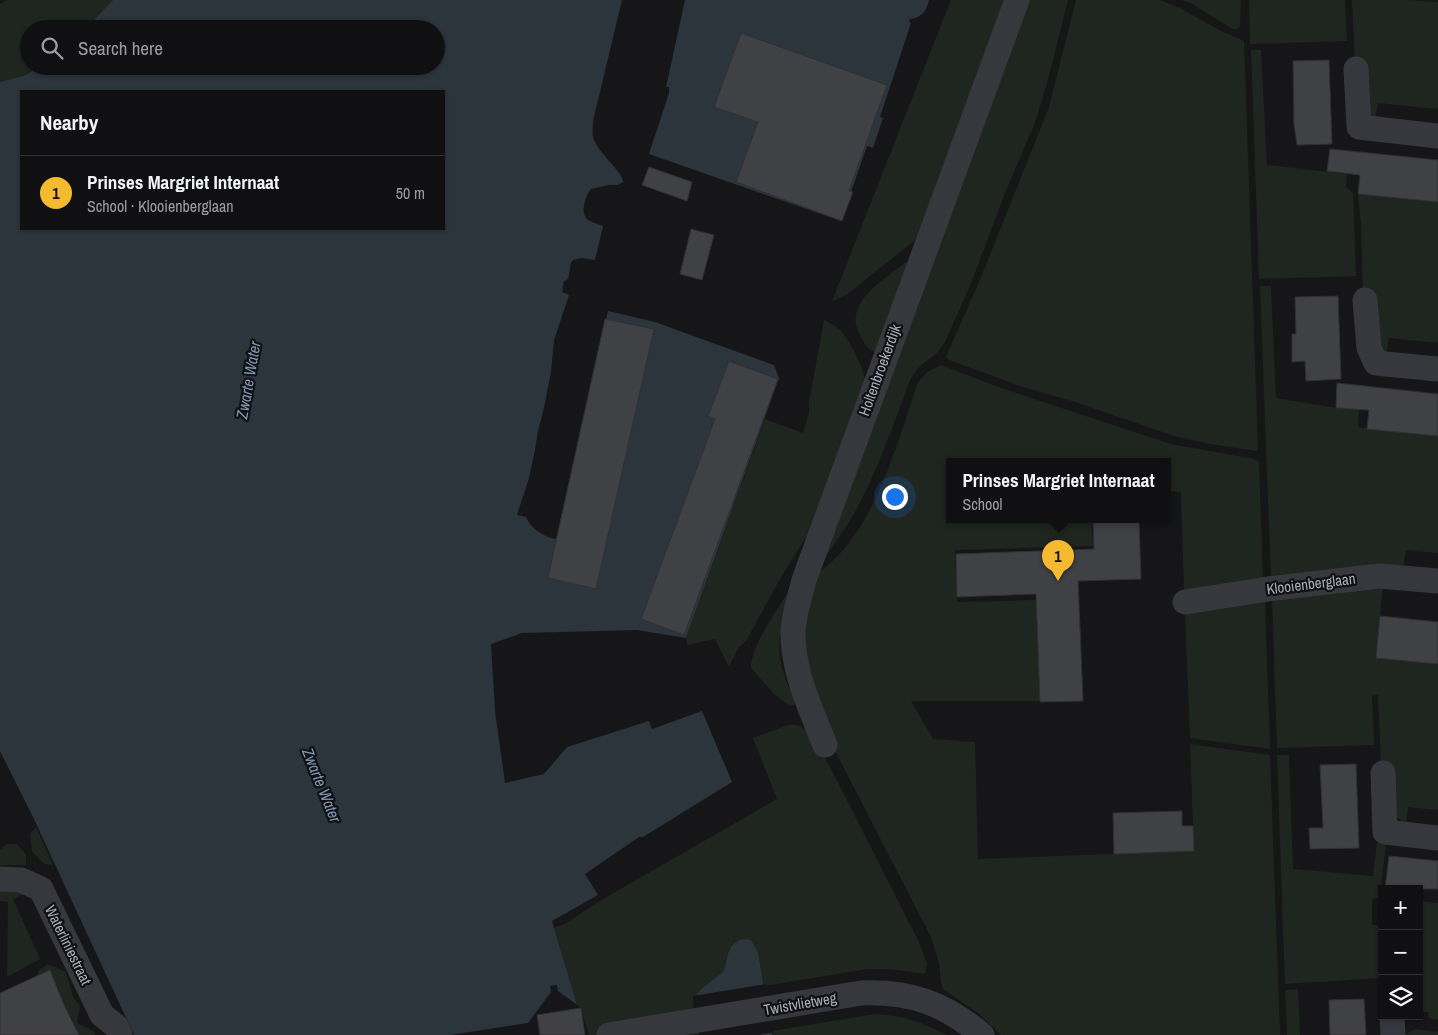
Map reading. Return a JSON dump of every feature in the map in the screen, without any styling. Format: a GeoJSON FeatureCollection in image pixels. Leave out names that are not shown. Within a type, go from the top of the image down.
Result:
{"type":"FeatureCollection","features":[{"type":"Feature","properties":{"kind":"street","name":"Holtenbroekerdijk"},"geometry":{"type":"LineString","coordinates":[[825,745],[809,706],[795,653],[793,632],[804,580],[1017,0]]}},
{"type":"Feature","properties":{"kind":"street"},"geometry":{"type":"LineString","coordinates":[[1356,68],[1359,127],[1438,136]]}},
{"type":"Feature","properties":{"kind":"street"},"geometry":{"type":"LineString","coordinates":[[1366,300],[1369,348],[1376,362],[1438,369]]}},
{"type":"Feature","properties":{"kind":"street","name":"Klooienberglaan"},"geometry":{"type":"LineString","coordinates":[[1185,602],[1268,589],[1379,576],[1438,581]]}},
{"type":"Feature","properties":{"kind":"street"},"geometry":{"type":"LineString","coordinates":[[1383,773],[1385,832],[1438,838]]}},
{"type":"Feature","properties":{"kind":"street","name":"Waterliniestraat"},"geometry":{"type":"LineString","coordinates":[[0,879],[21,880],[41,889],[102,1015],[116,1026],[120,1035]]}},
{"type":"Feature","properties":{"kind":"street","name":"Twistvlietweg"},"geometry":{"type":"LineString","coordinates":[[609,1035],[861,993],[877,992],[898,994],[936,1004],[970,1025],[982,1035]]}},
{"type":"Feature","properties":{"kind":"street"},"geometry":{"type":"LineString","coordinates":[[1392,1020],[1393,1035]]}},
{"type":"Feature","properties":{"kind":"shaded area"},"geometry":{"type":"Polygon","coordinates":[[[7,0],[113,0],[94,20],[20,20],[20,75],[26,75],[0,82],[0,4],[7,0]]]}},
{"type":"Feature","properties":{"kind":"shaded area"},"geometry":{"type":"Polygon","coordinates":[[[951,0],[1010,0],[919,237],[846,295],[832,301],[951,0]]]}},
{"type":"Feature","properties":{"kind":"shaded area"},"geometry":{"type":"Polygon","coordinates":[[[1022,0],[1068,0],[1046,87],[1034,125],[1005,193],[970,286],[945,342],[937,353],[919,367],[911,378],[875,472],[839,538],[824,558],[1022,0]]]}},
{"type":"Feature","properties":{"kind":"shaded area"},"geometry":{"type":"Polygon","coordinates":[[[1076,0],[1160,0],[1180,8],[1221,31],[1244,41],[1258,449],[1256,451],[1174,436],[1072,401],[1023,387],[949,360],[946,357],[982,275],[1049,107],[1076,0]]]}},
{"type":"Feature","properties":{"kind":"shaded area"},"geometry":{"type":"Polygon","coordinates":[[[1182,0],[1241,0],[1240,26],[1236,30],[1231,28],[1182,0]]]}},
{"type":"Feature","properties":{"kind":"shaded area"},"geometry":{"type":"Polygon","coordinates":[[[1249,0],[1345,0],[1347,41],[1250,44],[1249,0]]]}},
{"type":"Feature","properties":{"kind":"shaded area"},"geometry":{"type":"Polygon","coordinates":[[[1352,0],[1438,2],[1438,109],[1378,103],[1375,122],[1366,112],[1355,60],[1352,0]]]}},
{"type":"Feature","properties":{"kind":"shaded area"},"geometry":{"type":"Polygon","coordinates":[[[1251,50],[1261,50],[1267,165],[1347,174],[1346,187],[1353,193],[1356,276],[1259,279],[1251,50]]]}},
{"type":"Feature","properties":{"kind":"shaded area"},"geometry":{"type":"Polygon","coordinates":[[[1358,194],[1438,202],[1438,343],[1389,338],[1386,357],[1383,356],[1363,295],[1358,194]]]}},
{"type":"Feature","properties":{"kind":"shaded area"},"geometry":{"type":"Polygon","coordinates":[[[910,262],[875,352],[872,351],[864,343],[856,323],[857,312],[861,302],[877,284],[905,263],[910,262]]]}},
{"type":"Feature","properties":{"kind":"shaded area"},"geometry":{"type":"Polygon","coordinates":[[[1260,286],[1271,286],[1276,398],[1336,408],[1359,409],[1358,427],[1438,436],[1438,553],[1406,550],[1403,569],[1271,580],[1260,286]]]}},
{"type":"Feature","properties":{"kind":"shaded area"},"geometry":{"type":"Polygon","coordinates":[[[824,320],[837,328],[848,340],[866,384],[811,529],[780,579],[746,641],[739,647],[729,667],[715,639],[687,645],[686,638],[765,419],[803,433],[809,413],[809,403],[824,320]]]}},
{"type":"Feature","properties":{"kind":"shaded area"},"geometry":{"type":"Polygon","coordinates":[[[941,365],[1001,388],[1171,444],[1254,459],[1259,462],[1263,581],[1184,592],[1181,492],[1171,491],[1171,458],[946,458],[946,523],[1091,523],[1093,546],[955,550],[957,602],[1038,600],[1041,701],[911,701],[933,739],[975,742],[978,859],[1194,851],[1190,744],[1270,755],[1280,1035],[1001,1035],[978,1013],[944,990],[941,983],[939,963],[931,937],[833,747],[807,660],[804,620],[813,576],[834,560],[851,540],[867,516],[891,461],[918,382],[927,372],[941,365]]]}},
{"type":"Feature","properties":{"kind":"shaded area"},"geometry":{"type":"Polygon","coordinates":[[[1383,585],[1376,658],[1438,664],[1438,810],[1408,807],[1406,826],[1392,812],[1381,764],[1378,695],[1372,696],[1374,745],[1277,748],[1272,598],[1383,585]]]}},
{"type":"Feature","properties":{"kind":"shaded area"},"geometry":{"type":"Polygon","coordinates":[[[789,593],[779,649],[782,668],[795,702],[794,705],[790,706],[774,694],[751,668],[754,651],[764,631],[789,593]]]}},
{"type":"Feature","properties":{"kind":"shaded area"},"geometry":{"type":"Polygon","coordinates":[[[1265,601],[1270,749],[1190,738],[1185,612],[1265,601]]]}},
{"type":"Feature","properties":{"kind":"shaded area"},"geometry":{"type":"Polygon","coordinates":[[[791,724],[800,726],[808,732],[828,763],[919,942],[927,964],[925,974],[889,969],[868,969],[764,986],[758,952],[751,940],[729,949],[723,972],[702,988],[701,1035],[586,1035],[554,928],[565,924],[598,902],[777,799],[753,738],[791,724]]]}},
{"type":"Feature","properties":{"kind":"shaded area"},"geometry":{"type":"Polygon","coordinates":[[[1277,755],[1289,755],[1293,869],[1373,876],[1377,843],[1386,844],[1381,885],[1378,885],[1378,898],[1372,899],[1372,925],[1378,925],[1378,978],[1285,984],[1277,755]]]}},
{"type":"Feature","properties":{"kind":"shaded area"},"geometry":{"type":"Polygon","coordinates":[[[36,827],[53,865],[44,864],[32,851],[30,834],[36,827]]]}},
{"type":"Feature","properties":{"kind":"shaded area"},"geometry":{"type":"Polygon","coordinates":[[[7,844],[17,844],[26,854],[26,865],[0,865],[0,850],[7,844]]]}},
{"type":"Feature","properties":{"kind":"shaded area"},"geometry":{"type":"Polygon","coordinates":[[[6,888],[24,894],[13,899],[40,959],[7,977],[8,902],[0,901],[0,890],[6,888]]]}},
{"type":"Feature","properties":{"kind":"shaded area"},"geometry":{"type":"Polygon","coordinates":[[[1423,901],[1438,903],[1438,1020],[1429,1018],[1428,1012],[1423,1012],[1423,901]]]}},
{"type":"Feature","properties":{"kind":"shaded area"},"geometry":{"type":"Polygon","coordinates":[[[48,964],[66,972],[73,997],[80,1006],[77,1023],[94,1031],[95,1035],[79,1035],[71,1016],[66,1018],[56,997],[61,995],[50,971],[36,977],[39,970],[48,964]]]}},
{"type":"Feature","properties":{"kind":"shaded area"},"geometry":{"type":"Polygon","coordinates":[[[1298,989],[1300,1035],[1287,1035],[1285,990],[1298,989]]]}},
{"type":"Feature","properties":{"kind":"shaded area"},"geometry":{"type":"Polygon","coordinates":[[[875,1014],[913,1020],[947,1035],[772,1035],[771,1031],[875,1014]]]}},
{"type":"Feature","properties":{"kind":"shaded area"},"geometry":{"type":"Polygon","coordinates":[[[1416,1029],[1437,1032],[1438,1030],[1438,1035],[1404,1035],[1416,1029]]]}},
{"type":"Feature","properties":{"kind":"water","name":"Zwarte Water"},"geometry":{"type":"Polygon","coordinates":[[[113,0],[622,0],[593,121],[593,137],[599,149],[619,173],[623,182],[618,185],[591,189],[585,199],[585,217],[589,221],[603,226],[595,260],[582,258],[573,260],[568,279],[564,281],[562,292],[569,295],[554,340],[551,372],[535,450],[529,478],[517,515],[526,517],[535,529],[556,539],[608,311],[655,322],[774,365],[779,378],[686,638],[637,630],[522,633],[491,644],[495,711],[505,783],[544,774],[567,747],[649,721],[652,729],[702,711],[732,782],[643,837],[639,837],[585,874],[598,895],[552,921],[586,1035],[134,1035],[33,817],[0,751],[0,82],[26,75],[445,75],[445,20],[94,20],[113,0]]]}},
{"type":"Feature","properties":{"kind":"water"},"geometry":{"type":"Polygon","coordinates":[[[685,0],[929,0],[923,13],[918,17],[910,19],[909,22],[911,23],[880,117],[883,118],[873,148],[867,146],[841,221],[649,154],[669,93],[669,87],[666,87],[685,0]]]}},
{"type":"Feature","properties":{"kind":"water"},"geometry":{"type":"Polygon","coordinates":[[[742,939],[751,940],[758,952],[772,1035],[701,1035],[695,997],[702,988],[723,972],[728,952],[733,945],[742,939]]]}},
{"type":"Feature","properties":{"kind":"pier"},"geometry":{"type":"Polygon","coordinates":[[[766,984],[774,1032],[758,1035],[699,1035],[693,1007],[693,996],[766,984]]]}},
{"type":"Feature","properties":{"kind":"pier"},"geometry":{"type":"Polygon","coordinates":[[[557,985],[558,991],[580,1007],[589,1035],[450,1035],[528,1023],[551,992],[550,986],[557,985]]]}},
{"type":"Feature","properties":{"kind":"building"},"geometry":{"type":"Polygon","coordinates":[[[741,33],[887,85],[849,191],[853,192],[842,221],[736,182],[758,122],[714,107],[741,33]]]}},
{"type":"Feature","properties":{"kind":"building"},"geometry":{"type":"Polygon","coordinates":[[[1329,60],[1332,144],[1297,145],[1294,124],[1293,61],[1329,60]]]}},
{"type":"Feature","properties":{"kind":"building"},"geometry":{"type":"Polygon","coordinates":[[[1330,149],[1438,160],[1438,202],[1358,194],[1360,175],[1327,171],[1330,149]]]}},
{"type":"Feature","properties":{"kind":"building"},"geometry":{"type":"Polygon","coordinates":[[[649,167],[692,182],[687,201],[642,185],[649,167]]]}},
{"type":"Feature","properties":{"kind":"building"},"geometry":{"type":"Polygon","coordinates":[[[691,229],[714,235],[702,280],[680,274],[691,229]]]}},
{"type":"Feature","properties":{"kind":"building"},"geometry":{"type":"Polygon","coordinates":[[[1338,296],[1341,379],[1306,381],[1305,361],[1292,362],[1292,334],[1296,334],[1295,297],[1338,296]]]}},
{"type":"Feature","properties":{"kind":"building"},"geometry":{"type":"Polygon","coordinates":[[[605,319],[654,329],[596,589],[548,578],[605,319]]]}},
{"type":"Feature","properties":{"kind":"building"},"geometry":{"type":"Polygon","coordinates":[[[729,361],[778,379],[684,635],[641,619],[715,419],[708,416],[729,361]]]}},
{"type":"Feature","properties":{"kind":"building"},"geometry":{"type":"Polygon","coordinates":[[[1337,383],[1438,394],[1438,436],[1367,429],[1369,410],[1336,408],[1337,383]]]}},
{"type":"Feature","properties":{"kind":"building"},"geometry":{"type":"Polygon","coordinates":[[[1093,523],[1139,523],[1141,579],[1078,581],[1083,701],[1040,702],[1036,594],[957,597],[956,554],[1094,549],[1093,523]]]}},
{"type":"Feature","properties":{"kind":"building"},"geometry":{"type":"Polygon","coordinates":[[[1380,616],[1438,622],[1438,664],[1376,658],[1380,616]]]}},
{"type":"Feature","properties":{"kind":"building"},"geometry":{"type":"Polygon","coordinates":[[[1356,764],[1359,848],[1310,849],[1309,828],[1323,828],[1320,765],[1356,764]]]}},
{"type":"Feature","properties":{"kind":"building"},"geometry":{"type":"Polygon","coordinates":[[[1182,811],[1182,826],[1193,826],[1194,851],[1114,854],[1113,813],[1182,811]]]}},
{"type":"Feature","properties":{"kind":"building"},"geometry":{"type":"Polygon","coordinates":[[[1389,856],[1438,861],[1438,889],[1423,889],[1423,885],[1385,885],[1389,856]]]}},
{"type":"Feature","properties":{"kind":"building"},"geometry":{"type":"Polygon","coordinates":[[[50,970],[79,1035],[0,1035],[0,993],[50,970]]]}},
{"type":"Feature","properties":{"kind":"building"},"geometry":{"type":"Polygon","coordinates":[[[1364,999],[1366,1035],[1330,1035],[1329,1000],[1364,999]]]}},
{"type":"Feature","properties":{"kind":"building"},"geometry":{"type":"Polygon","coordinates":[[[581,1008],[585,1035],[540,1035],[537,1015],[581,1008]]]}},
{"type":"Feature","properties":{"kind":"place","name":"Prinses Margriet Internaat"},"geometry":{"type":"Point","coordinates":[1058,581]}}]}
